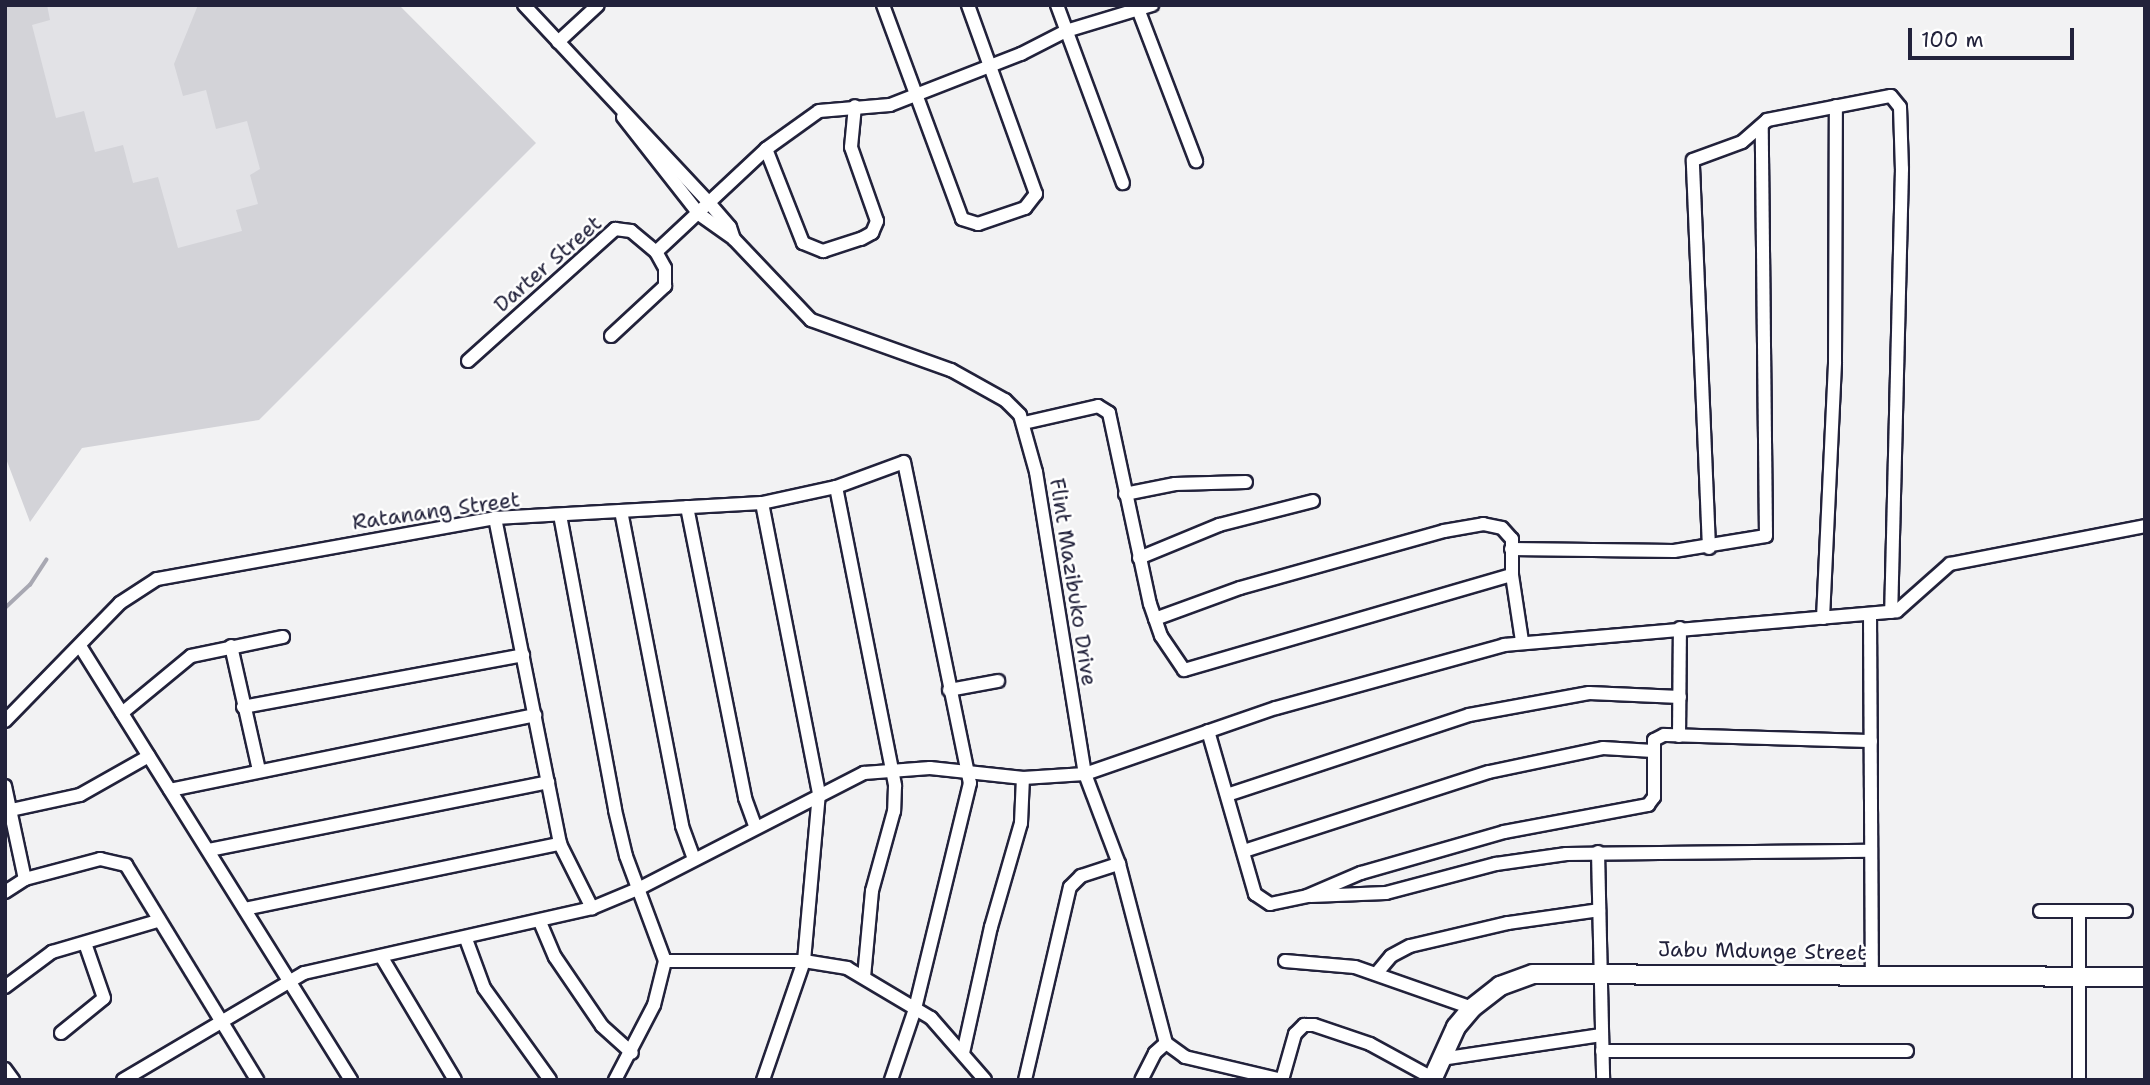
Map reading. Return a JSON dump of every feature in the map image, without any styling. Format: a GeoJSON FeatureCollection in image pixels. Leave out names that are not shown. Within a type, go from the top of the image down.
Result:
{"type":"FeatureCollection","features":[{"type":"Feature","properties":{"kind":"street","name":"Flint Mazibuko Drive"},"geometry":{"type":"LineString","coordinates":[[524,5],[623,117],[699,214],[734,239],[811,320],[951,370],[1005,400],[1024,423],[1036,472],[1085,774],[1119,864],[1166,1043]]}},
{"type":"Feature","properties":{"kind":"street"},"geometry":{"type":"LineString","coordinates":[[558,42],[598,5]]}},
{"type":"Feature","properties":{"kind":"street"},"geometry":{"type":"LineString","coordinates":[[883,5],[962,219],[978,224],[1012,213],[1033,202],[1035,194],[968,5]]}},
{"type":"Feature","properties":{"kind":"street"},"geometry":{"type":"LineString","coordinates":[[1057,5],[1123,183]]}},
{"type":"Feature","properties":{"kind":"street"},"geometry":{"type":"LineString","coordinates":[[611,336],[665,286],[665,268],[656,252],[766,149],[819,111],[855,106],[879,108],[918,96],[991,67],[1066,31],[1152,5]]}},
{"type":"Feature","properties":{"kind":"street"},"geometry":{"type":"LineString","coordinates":[[1138,9],[1196,161]]}},
{"type":"Feature","properties":{"kind":"street"},"geometry":{"type":"LineString","coordinates":[[1709,548],[1692,164],[1704,153],[1742,142],[1771,119],[1886,95],[1897,99],[1900,107],[1896,532],[1891,612]]}},
{"type":"Feature","properties":{"kind":"street"},"geometry":{"type":"LineString","coordinates":[[766,149],[797,233],[808,248],[823,251],[861,239],[872,233],[877,221],[852,147],[855,106]]}},
{"type":"Feature","properties":{"kind":"street"},"geometry":{"type":"LineString","coordinates":[[1823,618],[1835,362],[1836,106]]}},
{"type":"Feature","properties":{"kind":"street","name":"Flint Mazibuko Drive"},"geometry":{"type":"LineString","coordinates":[[623,117],[710,204],[730,227],[734,239]]}},
{"type":"Feature","properties":{"kind":"street"},"geometry":{"type":"LineString","coordinates":[[1511,549],[1709,548],[1758,539],[1767,532],[1762,126]]}},
{"type":"Feature","properties":{"kind":"street","name":"Darter Street"},"geometry":{"type":"LineString","coordinates":[[468,361],[615,229],[631,231],[656,252]]}},
{"type":"Feature","properties":{"kind":"street"},"geometry":{"type":"LineString","coordinates":[[1024,423],[1088,407],[1105,407],[1121,458],[1125,494],[1155,620],[1176,663],[1190,670],[1512,575]]}},
{"type":"Feature","properties":{"kind":"street","name":"Ratanang Street"},"geometry":{"type":"LineString","coordinates":[[5,721],[120,603],[157,579],[495,518],[762,503],[836,487],[904,462],[949,690]]}},
{"type":"Feature","properties":{"kind":"street"},"geometry":{"type":"LineString","coordinates":[[1125,494],[1175,484],[1245,482]]}},
{"type":"Feature","properties":{"kind":"street"},"geometry":{"type":"LineString","coordinates":[[836,487],[893,769],[894,811],[872,891],[864,976]]}},
{"type":"Feature","properties":{"kind":"street"},"geometry":{"type":"LineString","coordinates":[[1139,558],[1219,525],[1313,500]]}},
{"type":"Feature","properties":{"kind":"street"},"geometry":{"type":"LineString","coordinates":[[762,503],[819,793],[804,961],[763,1080]]}},
{"type":"Feature","properties":{"kind":"street"},"geometry":{"type":"LineString","coordinates":[[687,507],[745,798],[755,827]]}},
{"type":"Feature","properties":{"kind":"street"},"geometry":{"type":"LineString","coordinates":[[621,511],[682,826],[694,859]]}},
{"type":"Feature","properties":{"kind":"street"},"geometry":{"type":"LineString","coordinates":[[560,515],[615,810],[626,856],[665,961],[654,1005],[632,1053],[615,1080]]}},
{"type":"Feature","properties":{"kind":"street"},"geometry":{"type":"LineString","coordinates":[[495,518],[560,844],[592,908]]}},
{"type":"Feature","properties":{"kind":"street"},"geometry":{"type":"LineString","coordinates":[[126,1079],[220,1021],[317,968],[466,939],[592,908],[640,888],[849,778],[893,769],[968,770],[1023,778],[1085,774],[1208,731],[1391,675],[1522,641],[1891,612],[1906,605],[1931,577],[1950,564],[2145,526]]}},
{"type":"Feature","properties":{"kind":"street"},"geometry":{"type":"LineString","coordinates":[[1155,620],[1240,588],[1459,527],[1502,528],[1510,535],[1512,575],[1522,641]]}},
{"type":"Feature","properties":{"kind":"street"},"geometry":{"type":"LineString","coordinates":[[1870,614],[1872,975]]}},
{"type":"Feature","properties":{"kind":"street"},"geometry":{"type":"LineString","coordinates":[[1679,736],[1681,628]]}},
{"type":"Feature","properties":{"kind":"street"},"geometry":{"type":"LineString","coordinates":[[122,713],[179,663],[231,646],[283,637]]}},
{"type":"Feature","properties":{"kind":"street"},"geometry":{"type":"LineString","coordinates":[[80,646],[351,1080]]}},
{"type":"Feature","properties":{"kind":"street"},"geometry":{"type":"LineString","coordinates":[[231,646],[259,770]]}},
{"type":"Feature","properties":{"kind":"street"},"geometry":{"type":"LineString","coordinates":[[243,707],[523,655]]}},
{"type":"Feature","properties":{"kind":"street"},"geometry":{"type":"LineString","coordinates":[[891,1080],[915,1009],[968,794],[968,770],[949,690],[998,681]]}},
{"type":"Feature","properties":{"kind":"street"},"geometry":{"type":"LineString","coordinates":[[1227,794],[1469,715],[1589,692],[1679,697]]}},
{"type":"Feature","properties":{"kind":"street"},"geometry":{"type":"LineString","coordinates":[[170,790],[535,715]]}},
{"type":"Feature","properties":{"kind":"street"},"geometry":{"type":"LineString","coordinates":[[1208,731],[1259,900],[1270,904],[1307,896],[1386,893],[1504,862],[1598,852],[1871,851]]}},
{"type":"Feature","properties":{"kind":"street"},"geometry":{"type":"LineString","coordinates":[[1307,896],[1361,873],[1474,840],[1648,805],[1654,797],[1653,751],[1657,738],[1679,736],[1871,741]]}},
{"type":"Feature","properties":{"kind":"street"},"geometry":{"type":"LineString","coordinates":[[1244,851],[1489,772],[1603,748],[1653,751]]}},
{"type":"Feature","properties":{"kind":"street"},"geometry":{"type":"LineString","coordinates":[[11,810],[88,791],[149,755]]}},
{"type":"Feature","properties":{"kind":"street"},"geometry":{"type":"LineString","coordinates":[[963,1053],[991,927],[1021,822],[1023,778]]}},
{"type":"Feature","properties":{"kind":"street"},"geometry":{"type":"LineString","coordinates":[[209,850],[548,782]]}},
{"type":"Feature","properties":{"kind":"street"},"geometry":{"type":"LineString","coordinates":[[5,786],[25,879]]}},
{"type":"Feature","properties":{"kind":"street"},"geometry":{"type":"LineString","coordinates":[[244,909],[560,844]]}},
{"type":"Feature","properties":{"kind":"street"},"geometry":{"type":"LineString","coordinates":[[1598,852],[1603,1080]]}},
{"type":"Feature","properties":{"kind":"street"},"geometry":{"type":"LineString","coordinates":[[5,892],[25,879],[100,859],[119,860],[132,873],[158,921],[257,1080]]}},
{"type":"Feature","properties":{"kind":"street"},"geometry":{"type":"LineString","coordinates":[[1025,1080],[1070,887],[1081,876],[1119,864]]}},
{"type":"Feature","properties":{"kind":"street"},"geometry":{"type":"LineString","coordinates":[[1376,974],[1391,956],[1410,946],[1508,923],[1599,910]]}},
{"type":"Feature","properties":{"kind":"street"},"geometry":{"type":"LineString","coordinates":[[2040,911],[2126,911]]}},
{"type":"Feature","properties":{"kind":"street"},"geometry":{"type":"LineString","coordinates":[[2080,911],[2080,1080]]}},
{"type":"Feature","properties":{"kind":"street"},"geometry":{"type":"LineString","coordinates":[[5,987],[52,952],[158,921]]}},
{"type":"Feature","properties":{"kind":"street"},"geometry":{"type":"LineString","coordinates":[[541,922],[555,957],[602,1026],[632,1053]]}},
{"type":"Feature","properties":{"kind":"street"},"geometry":{"type":"LineString","coordinates":[[466,939],[484,988],[550,1080]]}},
{"type":"Feature","properties":{"kind":"street"},"geometry":{"type":"LineString","coordinates":[[61,1033],[104,998],[85,943]]}},
{"type":"Feature","properties":{"kind":"street"},"geometry":{"type":"LineString","coordinates":[[381,956],[455,1080]]}},
{"type":"Feature","properties":{"kind":"street"},"geometry":{"type":"LineString","coordinates":[[665,961],[804,961],[828,963],[864,976],[931,1018],[985,1080]]}},
{"type":"Feature","properties":{"kind":"street"},"geometry":{"type":"LineString","coordinates":[[1285,961],[1335,963],[1472,1007]]}},
{"type":"Feature","properties":{"kind":"street","name":"Jabu Mdunge Street"},"geometry":{"type":"LineString","coordinates":[[1432,1079],[1472,1007],[1500,986],[1527,976],[1599,972],[2145,977]]}},
{"type":"Feature","properties":{"kind":"street"},"geometry":{"type":"LineString","coordinates":[[1141,1080],[1154,1053],[1166,1043],[1185,1057],[1282,1080],[1295,1034],[1304,1025],[1314,1025],[1370,1044],[1432,1079]]}},
{"type":"Feature","properties":{"kind":"street"},"geometry":{"type":"LineString","coordinates":[[1441,1059],[1601,1035]]}},
{"type":"Feature","properties":{"kind":"street"},"geometry":{"type":"LineString","coordinates":[[1602,1051],[1907,1051]]}},
{"type":"Feature","properties":{"kind":"shaded area"},"geometry":{"type":"Polygon","coordinates":[[[5,5],[398,5],[512,141],[5,441],[5,5]]]}},
{"type":"Feature","properties":{"kind":"shaded area"},"geometry":{"type":"Polygon","coordinates":[[[5,5],[47,5],[50,20],[32,25],[56,118],[84,111],[95,152],[123,145],[133,183],[158,177],[178,248],[242,231],[236,210],[258,204],[250,175],[260,169],[247,121],[216,129],[206,90],[183,96],[174,64],[198,5],[399,5],[536,143],[259,420],[82,448],[30,522],[5,456],[5,5]]]}},
{"type":"Feature","properties":{"kind":"waterway"},"geometry":{"type":"LineString","coordinates":[[5,608],[30,585],[46,560]]}}]}
